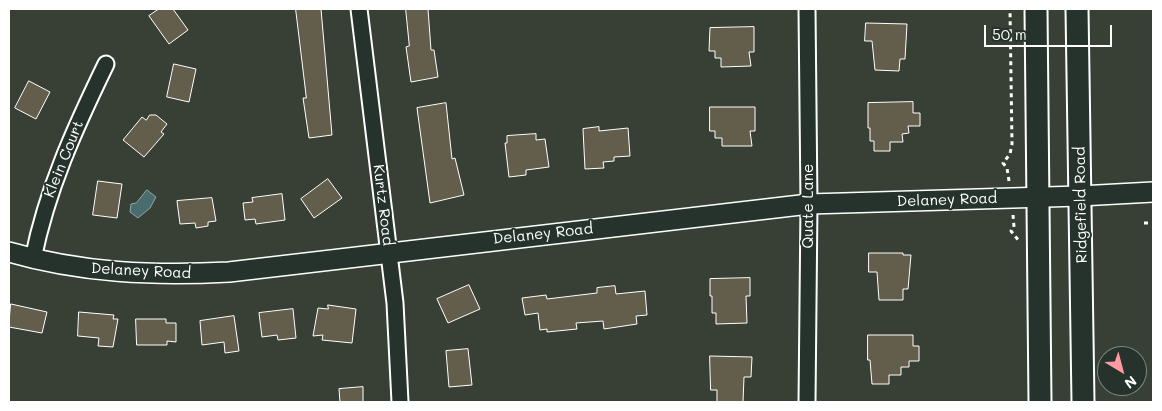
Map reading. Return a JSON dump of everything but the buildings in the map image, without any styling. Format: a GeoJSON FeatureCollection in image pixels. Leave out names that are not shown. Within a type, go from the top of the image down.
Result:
{"type":"FeatureCollection","features":[{"type":"Feature","properties":{"kind":"main road"},"geometry":{"type":"LineString","coordinates":[[1036,9],[1040,402]]}},
{"type":"Feature","properties":{"kind":"main road","name":"Ridgefield Road"},"geometry":{"type":"LineString","coordinates":[[1077,9],[1083,402]]}},
{"type":"Feature","properties":{"kind":"street","name":"Kurtz Road"},"geometry":{"type":"LineString","coordinates":[[359,9],[395,304],[400,402]]}},
{"type":"Feature","properties":{"kind":"street","name":"Quate Lane"},"geometry":{"type":"LineString","coordinates":[[807,9],[809,204],[807,402]]}},
{"type":"Feature","properties":{"kind":"street","name":"Klein Court"},"geometry":{"type":"LineString","coordinates":[[33,259],[41,222],[52,186],[77,123],[106,64]]}},
{"type":"Feature","properties":{"kind":"street","name":"Delaney Road"},"geometry":{"type":"LineString","coordinates":[[9,252],[33,259],[107,271],[188,274],[229,272],[809,204],[1153,192]]}},
{"type":"Feature","properties":{"kind":"path"},"geometry":{"type":"LineString","coordinates":[[1007,168],[1003,163],[1010,154],[1012,144],[1010,9]]}},
{"type":"Feature","properties":{"kind":"path"},"geometry":{"type":"LineString","coordinates":[[1144,223],[1153,223]]}},
{"type":"Feature","properties":{"kind":"path"},"geometry":{"type":"LineString","coordinates":[[1011,231],[1014,227]]}},
{"type":"Feature","properties":{"kind":"water"},"geometry":{"type":"Polygon","coordinates":[[[147,190],[156,197],[150,208],[138,218],[130,212],[131,204],[136,203],[147,190]]]}}]}
